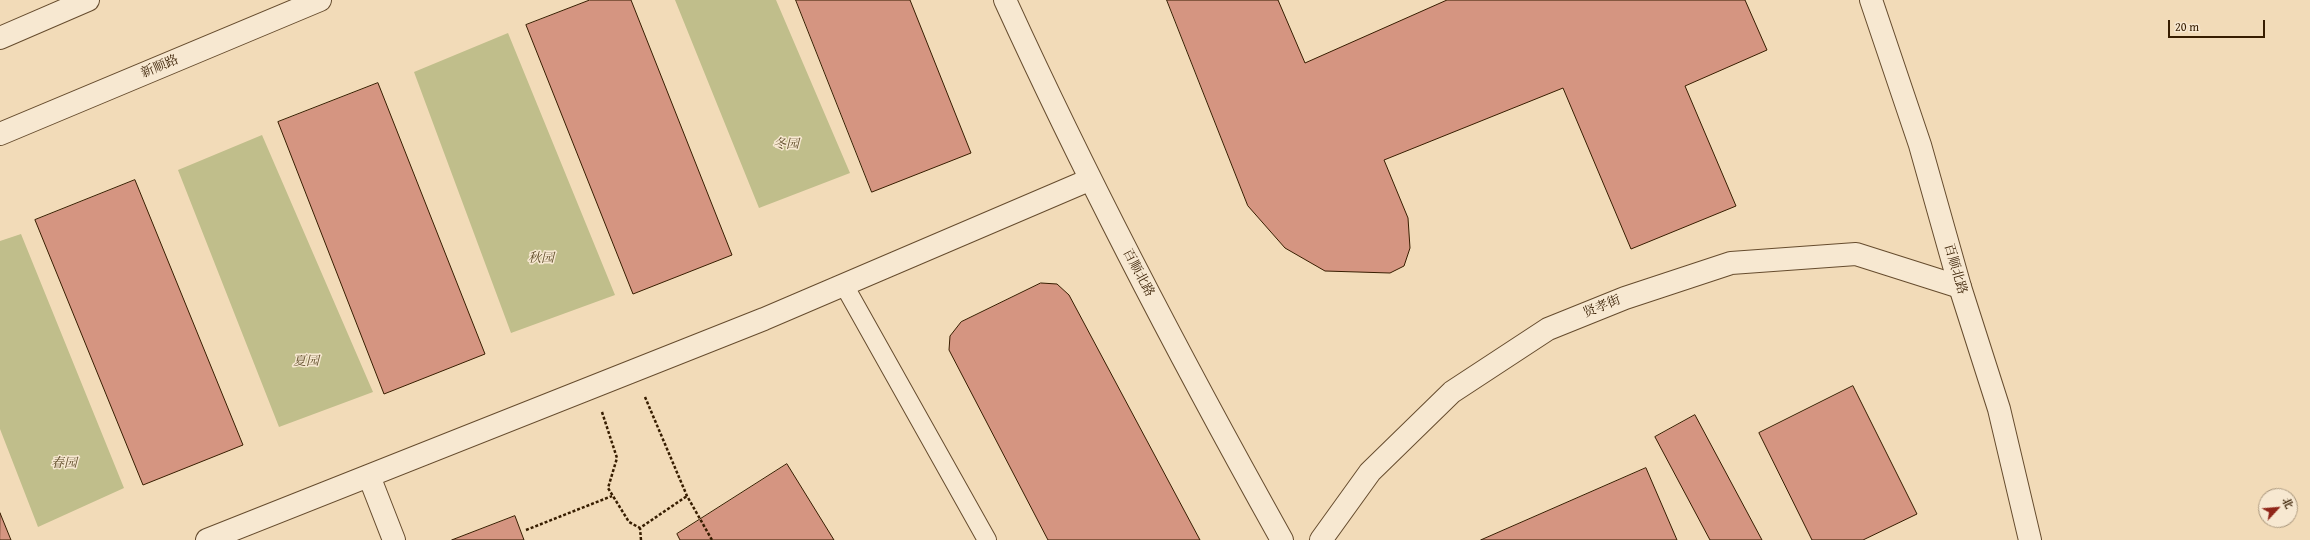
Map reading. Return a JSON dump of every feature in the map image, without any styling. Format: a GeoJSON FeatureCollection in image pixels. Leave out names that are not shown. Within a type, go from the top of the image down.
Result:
{"type":"FeatureCollection","features":[{"type":"Feature","properties":{"kind":"street"},"geometry":{"type":"LineString","coordinates":[[0,38],[88,0]]}},
{"type":"Feature","properties":{"kind":"street","name":"新顺路"},"geometry":{"type":"LineString","coordinates":[[0,134],[320,0]]}},
{"type":"Feature","properties":{"kind":"street","name":"百顺北路"},"geometry":{"type":"LineString","coordinates":[[1005,0],[1089,180],[1282,540]]}},
{"type":"Feature","properties":{"kind":"street","name":"百顺北路"},"geometry":{"type":"LineString","coordinates":[[1871,0],[1920,145],[1960,287],[1999,409],[2030,540]]}},
{"type":"Feature","properties":{"kind":"street"},"geometry":{"type":"LineString","coordinates":[[207,540],[634,371],[844,285],[1089,180]]}},
{"type":"Feature","properties":{"kind":"street","name":"贤孝街"},"geometry":{"type":"LineString","coordinates":[[1321,540],[1370,472],[1452,392],[1548,329],[1625,298],[1731,263],[1856,254],[1960,287]]}},
{"type":"Feature","properties":{"kind":"street"},"geometry":{"type":"LineString","coordinates":[[370,476],[394,540]]}},
{"type":"Feature","properties":{"kind":"lane"},"geometry":{"type":"LineString","coordinates":[[844,285],[987,540]]}},
{"type":"Feature","properties":{"kind":"path"},"geometry":{"type":"LineString","coordinates":[[634,371],[686,496],[712,540]]}},
{"type":"Feature","properties":{"kind":"path"},"geometry":{"type":"LineString","coordinates":[[594,387],[617,458],[608,488],[629,522],[640,528]]}},
{"type":"Feature","properties":{"kind":"path"},"geometry":{"type":"LineString","coordinates":[[526,530],[612,496]]}},
{"type":"Feature","properties":{"kind":"path"},"geometry":{"type":"LineString","coordinates":[[640,528],[686,496]]}},
{"type":"Feature","properties":{"kind":"path"},"geometry":{"type":"LineString","coordinates":[[640,528],[641,540]]}},
{"type":"Feature","properties":{"kind":"green space","name":"冬园"},"geometry":{"type":"Polygon","coordinates":[[[675,0],[776,0],[850,173],[759,208],[675,0]]]}},
{"type":"Feature","properties":{"kind":"green space","name":"秋园"},"geometry":{"type":"Polygon","coordinates":[[[508,33],[615,295],[511,333],[414,72],[508,33]]]}},
{"type":"Feature","properties":{"kind":"green space","name":"夏园"},"geometry":{"type":"Polygon","coordinates":[[[262,135],[373,392],[279,427],[178,170],[262,135]]]}},
{"type":"Feature","properties":{"kind":"green space","name":"春园"},"geometry":{"type":"Polygon","coordinates":[[[21,234],[124,488],[38,527],[0,429],[0,241],[21,234]]]}},
{"type":"Feature","properties":{"kind":"building"},"geometry":{"type":"Polygon","coordinates":[[[590,0],[631,0],[732,255],[633,294],[526,25],[590,0]]]}},
{"type":"Feature","properties":{"kind":"building"},"geometry":{"type":"Polygon","coordinates":[[[796,0],[910,0],[971,153],[872,192],[796,0]]]}},
{"type":"Feature","properties":{"kind":"building"},"geometry":{"type":"Polygon","coordinates":[[[1167,0],[1278,0],[1305,63],[1447,0],[1745,0],[1767,50],[1685,86],[1736,206],[1631,249],[1563,88],[1384,160],[1408,218],[1410,248],[1404,266],[1390,273],[1325,271],[1285,248],[1248,206],[1167,0]]]}},
{"type":"Feature","properties":{"kind":"building"},"geometry":{"type":"Polygon","coordinates":[[[378,83],[485,354],[384,394],[278,122],[378,83]]]}},
{"type":"Feature","properties":{"kind":"building"},"geometry":{"type":"Polygon","coordinates":[[[135,180],[243,445],[143,485],[35,220],[135,180]]]}},
{"type":"Feature","properties":{"kind":"building"},"geometry":{"type":"Polygon","coordinates":[[[1041,283],[1057,284],[1069,295],[1200,540],[1048,540],[949,350],[950,336],[961,322],[1041,283]]]}},
{"type":"Feature","properties":{"kind":"building"},"geometry":{"type":"Polygon","coordinates":[[[1853,386],[1917,514],[1863,540],[1812,540],[1759,433],[1853,386]]]}},
{"type":"Feature","properties":{"kind":"building"},"geometry":{"type":"Polygon","coordinates":[[[1695,415],[1762,540],[1710,540],[1655,437],[1695,415]]]}},
{"type":"Feature","properties":{"kind":"building"},"geometry":{"type":"Polygon","coordinates":[[[787,464],[834,540],[680,540],[677,534],[787,464]]]}},
{"type":"Feature","properties":{"kind":"building"},"geometry":{"type":"Polygon","coordinates":[[[1646,468],[1677,540],[1481,540],[1646,468]]]}},
{"type":"Feature","properties":{"kind":"building"},"geometry":{"type":"Polygon","coordinates":[[[0,513],[11,540],[0,540],[0,513]]]}},
{"type":"Feature","properties":{"kind":"building"},"geometry":{"type":"Polygon","coordinates":[[[515,516],[524,540],[452,540],[515,516]]]}}]}
